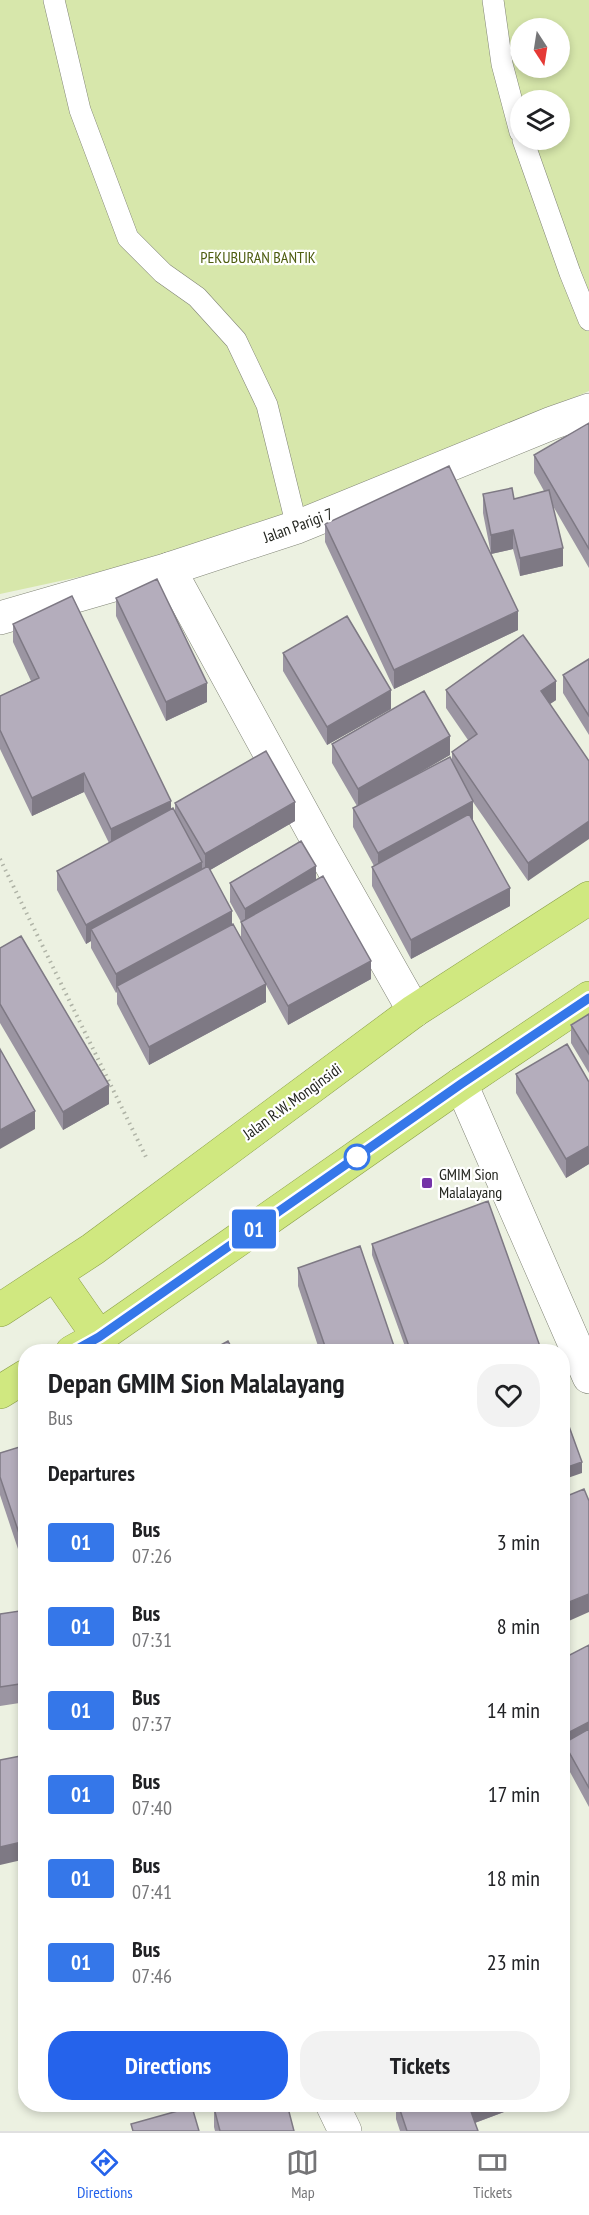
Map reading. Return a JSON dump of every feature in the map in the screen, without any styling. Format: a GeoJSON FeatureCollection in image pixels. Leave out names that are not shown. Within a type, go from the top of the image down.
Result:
{"type":"FeatureCollection","features":[{"type":"Feature","properties":{"kind":"highway","name":"Jalan R.W. Monginsidi"},"geometry":{"type":"LineString","coordinates":[[0,1310],[93,1249],[414,1011],[589,898]]}},
{"type":"Feature","properties":{"kind":"highway"},"geometry":{"type":"LineString","coordinates":[[55,1275],[85,1344],[589,998]]}},
{"type":"Feature","properties":{"kind":"highway"},"geometry":{"type":"LineString","coordinates":[[0,1392],[18,1382]]}},
{"type":"Feature","properties":{"kind":"street","name":"Jalan Parigi 7"},"geometry":{"type":"LineString","coordinates":[[0,618],[169,570],[297,527],[589,410]]}},
{"type":"Feature","properties":{"kind":"street"},"geometry":{"type":"LineString","coordinates":[[169,570],[414,1011]]}},
{"type":"Feature","properties":{"kind":"street"},"geometry":{"type":"LineString","coordinates":[[461,1084],[589,1377]]}},
{"type":"Feature","properties":{"kind":"street"},"geometry":{"type":"LineString","coordinates":[[336,2112],[345,2131]]}},
{"type":"Feature","properties":{"kind":"lane"},"geometry":{"type":"LineString","coordinates":[[54,0],[80,110],[128,238],[163,273],[197,297],[236,340],[267,405],[297,527]]}},
{"type":"Feature","properties":{"kind":"lane"},"geometry":{"type":"LineString","coordinates":[[493,0],[502,64],[510,94]]}},
{"type":"Feature","properties":{"kind":"lane"},"geometry":{"type":"LineString","coordinates":[[527,150],[589,320]]}},
{"type":"Feature","properties":{"kind":"path"},"geometry":{"type":"LineString","coordinates":[[0,859],[165,1195]]}},
{"type":"Feature","properties":{"kind":"green space","name":"PEKUBURAN BANTIK"},"geometry":{"type":"Polygon","coordinates":[[[0,0],[589,0],[589,391],[259,538],[0,594],[0,0]]]}},
{"type":"Feature","properties":{"kind":"building"},"geometry":{"type":"Polygon","coordinates":[[[589,423],[589,549],[534,455],[589,423]]]}},
{"type":"Feature","properties":{"kind":"building"},"geometry":{"type":"Polygon","coordinates":[[[449,466],[518,611],[394,670],[325,524],[449,466]]]}},
{"type":"Feature","properties":{"kind":"building"},"geometry":{"type":"Polygon","coordinates":[[[512,488],[514,499],[549,490],[563,548],[520,558],[513,530],[491,535],[483,494],[512,488]]]}},
{"type":"Feature","properties":{"kind":"building"},"geometry":{"type":"Polygon","coordinates":[[[157,579],[207,683],[166,702],[116,598],[157,579]]]}},
{"type":"Feature","properties":{"kind":"building"},"geometry":{"type":"Polygon","coordinates":[[[72,596],[171,801],[111,829],[84,773],[32,798],[0,730],[0,696],[39,678],[13,624],[72,596]]]}},
{"type":"Feature","properties":{"kind":"building"},"geometry":{"type":"Polygon","coordinates":[[[347,616],[391,690],[327,727],[283,653],[347,616]]]}},
{"type":"Feature","properties":{"kind":"building"},"geometry":{"type":"Polygon","coordinates":[[[523,635],[556,681],[541,691],[589,761],[589,821],[528,863],[452,752],[477,734],[446,690],[523,635]]]}},
{"type":"Feature","properties":{"kind":"building"},"geometry":{"type":"Polygon","coordinates":[[[589,659],[589,716],[563,675],[589,659]]]}},
{"type":"Feature","properties":{"kind":"building"},"geometry":{"type":"Polygon","coordinates":[[[424,691],[450,736],[358,789],[332,744],[424,691]]]}},
{"type":"Feature","properties":{"kind":"building"},"geometry":{"type":"Polygon","coordinates":[[[266,751],[295,802],[205,854],[175,803],[266,751]]]}},
{"type":"Feature","properties":{"kind":"building"},"geometry":{"type":"Polygon","coordinates":[[[450,757],[473,801],[378,853],[353,808],[450,757]]]}},
{"type":"Feature","properties":{"kind":"building"},"geometry":{"type":"Polygon","coordinates":[[[173,808],[202,862],[86,925],[57,871],[173,808]]]}},
{"type":"Feature","properties":{"kind":"building"},"geometry":{"type":"Polygon","coordinates":[[[469,814],[510,888],[411,940],[372,867],[469,814]]]}},
{"type":"Feature","properties":{"kind":"building"},"geometry":{"type":"Polygon","coordinates":[[[301,841],[316,866],[245,909],[230,883],[301,841]]]}},
{"type":"Feature","properties":{"kind":"building"},"geometry":{"type":"Polygon","coordinates":[[[208,866],[232,911],[116,974],[91,929],[208,866]]]}},
{"type":"Feature","properties":{"kind":"building"},"geometry":{"type":"Polygon","coordinates":[[[323,876],[371,961],[288,1006],[241,922],[323,876]]]}},
{"type":"Feature","properties":{"kind":"building"},"geometry":{"type":"Polygon","coordinates":[[[233,924],[266,984],[149,1047],[117,986],[233,924]]]}},
{"type":"Feature","properties":{"kind":"building"},"geometry":{"type":"Polygon","coordinates":[[[21,936],[109,1085],[63,1112],[0,1004],[0,948],[21,936]]]}},
{"type":"Feature","properties":{"kind":"building"},"geometry":{"type":"Polygon","coordinates":[[[589,1014],[589,1054],[571,1025],[589,1014]]]}},
{"type":"Feature","properties":{"kind":"building"},"geometry":{"type":"Polygon","coordinates":[[[567,1044],[589,1082],[589,1146],[566,1159],[516,1074],[567,1044]]]}},
{"type":"Feature","properties":{"kind":"building"},"geometry":{"type":"Polygon","coordinates":[[[0,1049],[35,1111],[0,1130],[0,1049]]]}},
{"type":"Feature","properties":{"kind":"building"},"geometry":{"type":"Polygon","coordinates":[[[488,1201],[539,1344],[408,1344],[372,1244],[488,1201]]]}},
{"type":"Feature","properties":{"kind":"building"},"geometry":{"type":"Polygon","coordinates":[[[360,1246],[393,1344],[324,1344],[298,1268],[360,1246]]]}},
{"type":"Feature","properties":{"kind":"building"},"geometry":{"type":"Polygon","coordinates":[[[570,1429],[582,1462],[570,1466],[570,1429]]]}},
{"type":"Feature","properties":{"kind":"building"},"geometry":{"type":"Polygon","coordinates":[[[18,1447],[18,1530],[0,1477],[0,1453],[18,1447]]]}},
{"type":"Feature","properties":{"kind":"building"},"geometry":{"type":"Polygon","coordinates":[[[584,1489],[589,1501],[589,1594],[570,1602],[570,1495],[584,1489]]]}},
{"type":"Feature","properties":{"kind":"building"},"geometry":{"type":"Polygon","coordinates":[[[18,1611],[18,1684],[0,1687],[0,1614],[18,1611]]]}},
{"type":"Feature","properties":{"kind":"building"},"geometry":{"type":"Polygon","coordinates":[[[589,1645],[589,1722],[570,1732],[570,1655],[589,1645]]]}},
{"type":"Feature","properties":{"kind":"building"},"geometry":{"type":"Polygon","coordinates":[[[589,1729],[589,1788],[570,1754],[570,1740],[589,1729]]]}},
{"type":"Feature","properties":{"kind":"building"},"geometry":{"type":"Polygon","coordinates":[[[18,1757],[18,1843],[0,1847],[0,1760],[18,1757]]]}},
{"type":"Feature","properties":{"kind":"building"},"geometry":{"type":"Polygon","coordinates":[[[174,2112],[193,2112],[199,2131],[133,2131],[131,2124],[174,2112]]]}},
{"type":"Feature","properties":{"kind":"building"},"geometry":{"type":"Polygon","coordinates":[[[215,2112],[289,2112],[294,2131],[220,2131],[215,2112]]]}},
{"type":"Feature","properties":{"kind":"building"},"geometry":{"type":"Polygon","coordinates":[[[401,2112],[471,2112],[478,2131],[407,2131],[401,2112]]]}},
{"type":"Feature","properties":{"kind":"bus line","name":"01"},"geometry":{"type":"LineString","coordinates":[[86,1344],[589,998]]}},
{"type":"Feature","properties":{"kind":"place","name":"GMIM Sion Malalayang"},"geometry":{"type":"Point","coordinates":[427,1183]}}]}
